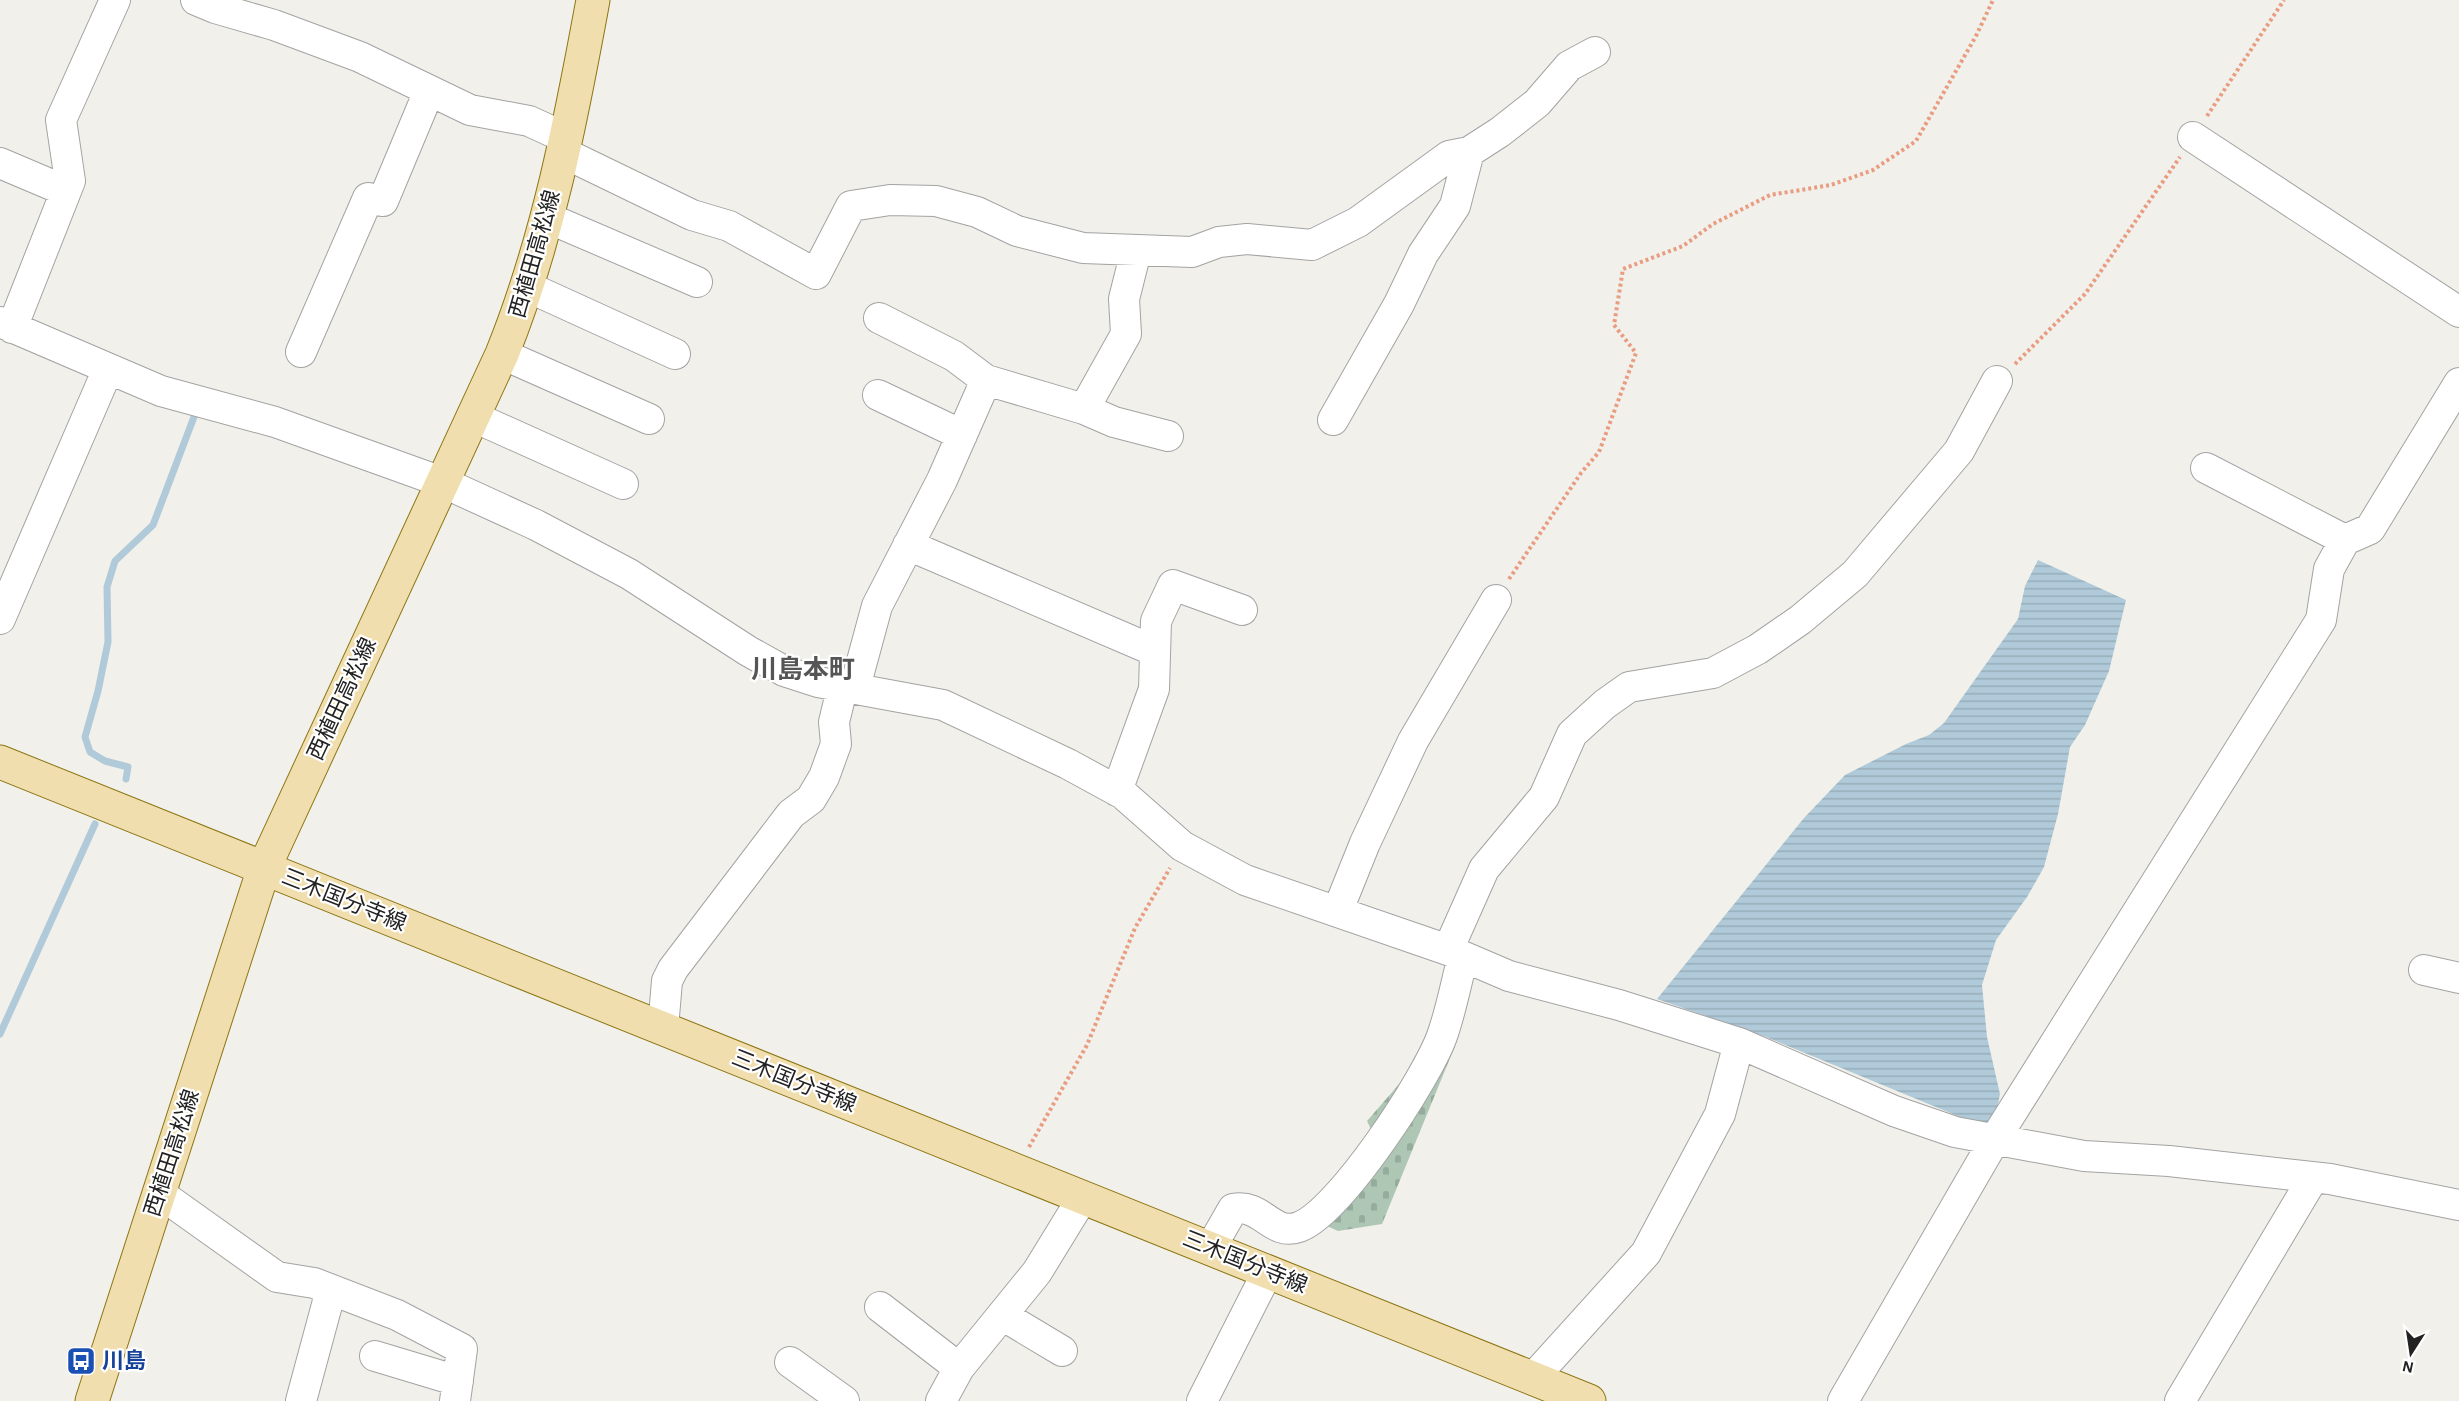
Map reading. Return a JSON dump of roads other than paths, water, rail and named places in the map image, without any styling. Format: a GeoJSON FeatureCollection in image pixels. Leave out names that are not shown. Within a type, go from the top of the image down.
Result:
{"type":"FeatureCollection","features":[{"type":"Feature","properties":{"kind":"main road","name":"西植田高松線"},"geometry":{"type":"LineString","coordinates":[[92,1401],[264,868],[474,417],[528,287],[548,218],[593,0]]}},
{"type":"Feature","properties":{"kind":"main road","name":"三木国分寺線"},"geometry":{"type":"LineString","coordinates":[[0,762],[1589,1401]]}},
{"type":"Feature","properties":{"kind":"street"},"geometry":{"type":"LineString","coordinates":[[115,0],[61,120],[70,180],[6,325],[161,391],[275,422],[442,483],[536,525],[629,574],[748,651],[784,671],[818,682],[943,705],[1068,764],[1117,791],[1182,846],[1245,880],[1338,910],[1455,953],[1509,976],[1619,1005],[1739,1043],[1894,1111],[1955,1132],[2084,1156],[2169,1161],[2313,1178],[2459,1204]]}},
{"type":"Feature","properties":{"kind":"street"},"geometry":{"type":"LineString","coordinates":[[196,0],[274,25],[360,57],[470,110],[530,121],[564,145],[692,214],[729,226],[816,274],[851,206],[890,200],[946,204],[976,212],[1017,231],[1083,248],[1192,252],[1219,242],[1247,239],[1312,245],[1358,222],[1449,156],[1468,152],[1500,132],[1537,103],[1569,66],[1595,52]]}},
{"type":"Feature","properties":{"kind":"street"},"geometry":{"type":"LineString","coordinates":[[301,352],[368,198],[383,201],[429,91]]}},
{"type":"Feature","properties":{"kind":"street"},"geometry":{"type":"LineString","coordinates":[[2193,137],[2459,312]]}},
{"type":"Feature","properties":{"kind":"street"},"geometry":{"type":"LineString","coordinates":[[1333,420],[1399,304],[1423,254],[1455,206],[1468,152]]}},
{"type":"Feature","properties":{"kind":"street"},"geometry":{"type":"LineString","coordinates":[[0,163],[66,191]]}},
{"type":"Feature","properties":{"kind":"street"},"geometry":{"type":"LineString","coordinates":[[548,218],[697,282]]}},
{"type":"Feature","properties":{"kind":"street"},"geometry":{"type":"LineString","coordinates":[[1084,409],[1126,334],[1124,299],[1136,250]]}},
{"type":"Feature","properties":{"kind":"street"},"geometry":{"type":"LineString","coordinates":[[528,287],[675,354]]}},
{"type":"Feature","properties":{"kind":"street"},"geometry":{"type":"LineString","coordinates":[[879,318],[954,356],[986,380],[1084,409],[1114,422],[1168,436]]}},
{"type":"Feature","properties":{"kind":"street"},"geometry":{"type":"LineString","coordinates":[[502,354],[649,419]]}},
{"type":"Feature","properties":{"kind":"street"},"geometry":{"type":"LineString","coordinates":[[0,620],[108,369]]}},
{"type":"Feature","properties":{"kind":"street"},"geometry":{"type":"LineString","coordinates":[[663,1028],[667,981],[673,969],[791,814],[811,799],[824,777],[836,744],[834,722],[877,606],[962,435],[986,380]]}},
{"type":"Feature","properties":{"kind":"street"},"geometry":{"type":"LineString","coordinates":[[1210,1249],[1233,1209],[1244,1206],[1259,1212],[1275,1226],[1289,1229],[1300,1227],[1318,1215],[1348,1185],[1421,1081],[1442,1036],[1455,953],[1484,869],[1544,797],[1572,734],[1605,704],[1629,687],[1713,673],[1758,649],[1800,620],[1855,574],[1959,451],[1997,381]]}},
{"type":"Feature","properties":{"kind":"street"},"geometry":{"type":"LineString","coordinates":[[1843,1401],[1995,1139],[2322,620],[2329,569],[2345,540],[2370,529],[2459,383]]}},
{"type":"Feature","properties":{"kind":"street"},"geometry":{"type":"LineString","coordinates":[[878,395],[962,435]]}},
{"type":"Feature","properties":{"kind":"street"},"geometry":{"type":"LineString","coordinates":[[474,417],[623,484]]}},
{"type":"Feature","properties":{"kind":"street"},"geometry":{"type":"LineString","coordinates":[[2206,468],[2345,540]]}},
{"type":"Feature","properties":{"kind":"street"},"geometry":{"type":"LineString","coordinates":[[908,545],[1155,651]]}},
{"type":"Feature","properties":{"kind":"street"},"geometry":{"type":"LineString","coordinates":[[1117,791],[1154,689],[1156,621],[1173,585],[1242,610]]}},
{"type":"Feature","properties":{"kind":"street"},"geometry":{"type":"LineString","coordinates":[[1338,910],[1365,843],[1413,741],[1496,600]]}},
{"type":"Feature","properties":{"kind":"street"},"geometry":{"type":"LineString","coordinates":[[2424,970],[2459,978]]}},
{"type":"Feature","properties":{"kind":"street"},"geometry":{"type":"LineString","coordinates":[[1533,1378],[1646,1253],[1720,1114],[1739,1043]]}},
{"type":"Feature","properties":{"kind":"street"},"geometry":{"type":"LineString","coordinates":[[2180,1401],[2313,1178]]}},
{"type":"Feature","properties":{"kind":"street"},"geometry":{"type":"LineString","coordinates":[[159,1193],[277,1277],[314,1283],[397,1315],[462,1349],[456,1391],[375,1356]]}},
{"type":"Feature","properties":{"kind":"street"},"geometry":{"type":"LineString","coordinates":[[880,1307],[953,1390],[1002,1315],[1037,1272],[1083,1197]]}},
{"type":"Feature","properties":{"kind":"street"},"geometry":{"type":"LineString","coordinates":[[1202,1401],[1268,1271]]}},
{"type":"Feature","properties":{"kind":"street"},"geometry":{"type":"LineString","coordinates":[[301,1401],[331,1290]]}},
{"type":"Feature","properties":{"kind":"street"},"geometry":{"type":"LineString","coordinates":[[1002,1315],[1062,1350]]}},
{"type":"Feature","properties":{"kind":"street"},"geometry":{"type":"LineString","coordinates":[[790,1362],[844,1401]]}},
{"type":"Feature","properties":{"kind":"water"},"geometry":{"type":"Polygon","coordinates":[[[2038,560],[2126,600],[2109,671],[2085,725],[2070,747],[2058,814],[2044,867],[2027,897],[1996,940],[1982,985],[1987,1037],[2000,1094],[1996,1115],[1982,1126],[1766,1037],[1657,999],[1804,818],[1845,775],[1929,735],[1944,723],[2018,619],[2025,586],[2038,560]]]}},
{"type":"Feature","properties":{"kind":"waterway"},"geometry":{"type":"LineString","coordinates":[[126,779],[128,767],[105,761],[90,752],[85,737],[98,691],[108,642],[107,587],[115,561],[153,525],[197,409]]}},
{"type":"Feature","properties":{"kind":"waterway"},"geometry":{"type":"LineString","coordinates":[[0,1034],[95,824]]}},
{"type":"Feature","properties":{"kind":"place","name":"川島"},"geometry":{"type":"Point","coordinates":[81,1361]}},
{"type":"Feature","properties":{"kind":"district","name":"川島本町"},"geometry":{"type":"Point","coordinates":[803,670]}}]}
